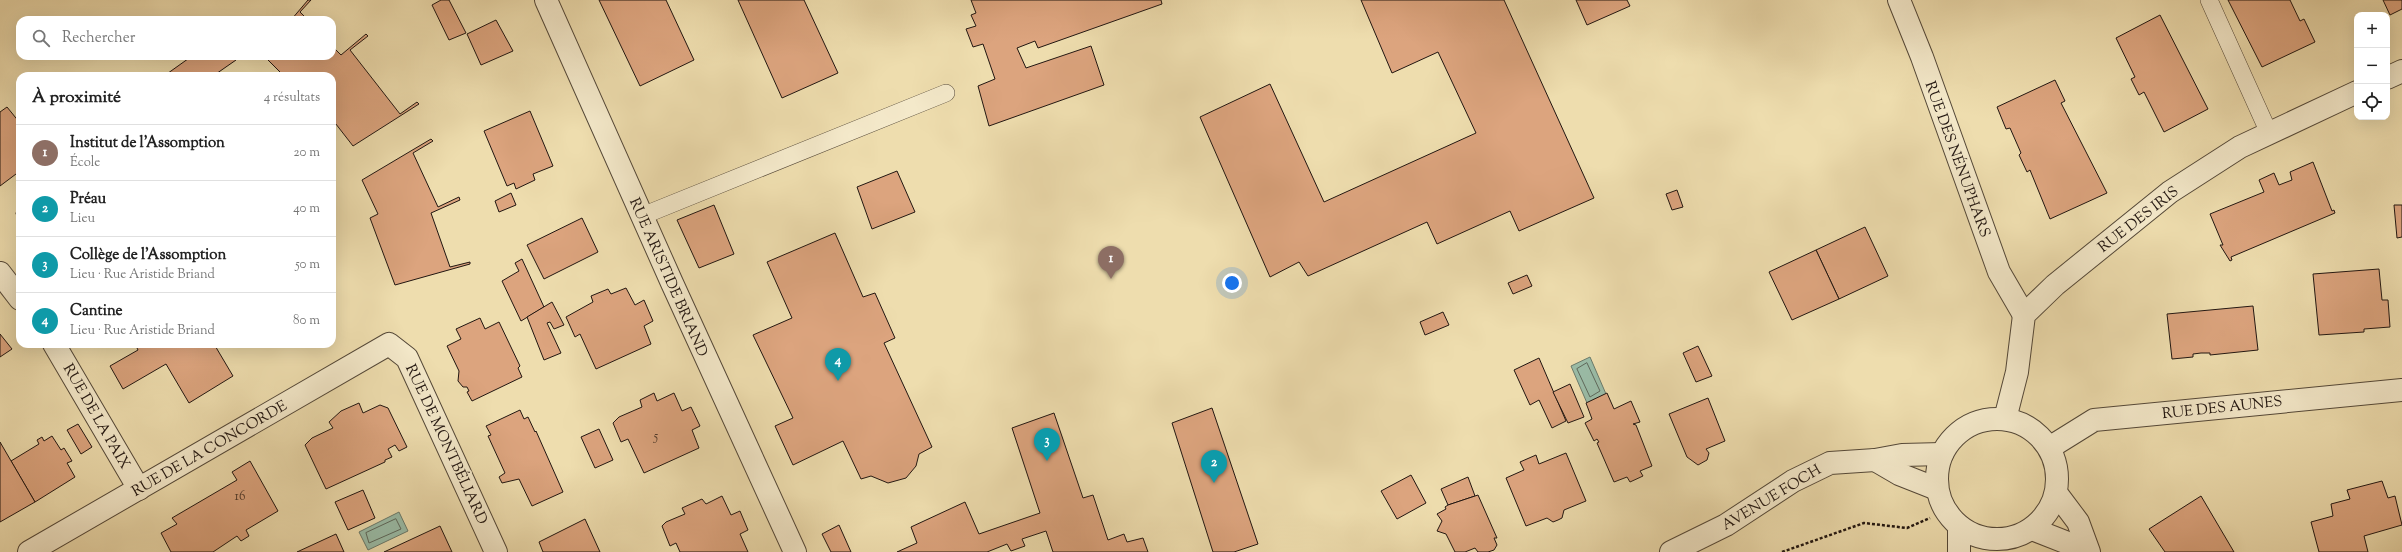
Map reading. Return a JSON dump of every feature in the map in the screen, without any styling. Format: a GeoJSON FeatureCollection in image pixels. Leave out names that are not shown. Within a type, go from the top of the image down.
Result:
{"type":"FeatureCollection","features":[{"type":"Feature","properties":{"kind":"street","name":"RUE ARISTIDE BRIAND"},"geometry":{"type":"LineString","coordinates":[[546,0],[642,216],[795,552]]}},
{"type":"Feature","properties":{"kind":"street","name":"RUE DES NÉNUPHARS"},"geometry":{"type":"LineString","coordinates":[[1899,0],[1920,50],[1999,272],[2024,315]]}},
{"type":"Feature","properties":{"kind":"street"},"geometry":{"type":"LineString","coordinates":[[2390,77],[2402,71]]}},
{"type":"Feature","properties":{"kind":"street","name":"RUE DES IRIS"},"geometry":{"type":"LineString","coordinates":[[2024,315],[2055,285],[2170,192],[2240,147],[2354,93]]}},
{"type":"Feature","properties":{"kind":"street"},"geometry":{"type":"LineString","coordinates":[[0,273],[16,294]]}},
{"type":"Feature","properties":{"kind":"street"},"geometry":{"type":"LineString","coordinates":[[2005,419],[2017,372],[2024,315]]}},
{"type":"Feature","properties":{"kind":"street","name":"RUE DE LA CONCORDE"},"geometry":{"type":"LineString","coordinates":[[29,552],[389,344]]}},
{"type":"Feature","properties":{"kind":"street","name":"RUE DE MONTBÉLIARD"},"geometry":{"type":"LineString","coordinates":[[389,344],[407,358],[496,552]]}},
{"type":"Feature","properties":{"kind":"street","name":"RUE DE LA PAIX"},"geometry":{"type":"LineString","coordinates":[[56,348],[139,489]]}},
{"type":"Feature","properties":{"kind":"street","name":"RUE DES AUNES"},"geometry":{"type":"LineString","coordinates":[[2049,448],[2094,420],[2402,390]]}},
{"type":"Feature","properties":{"kind":"street"},"geometry":{"type":"LineString","coordinates":[[2005,419],[2030,428],[2049,448],[2057,470],[2057,494],[2032,529],[1992,546],[1959,527],[1945,511],[1937,489],[1942,454],[1957,433],[1980,421],[2005,419]]}},
{"type":"Feature","properties":{"kind":"street","name":"AVENUE FOCH"},"geometry":{"type":"LineString","coordinates":[[1671,552],[1726,525],[1793,481],[1830,463],[1875,460],[1902,455],[1942,454]]}},
{"type":"Feature","properties":{"kind":"street"},"geometry":{"type":"LineString","coordinates":[[1875,460],[1899,474],[1937,489]]}},
{"type":"Feature","properties":{"kind":"street"},"geometry":{"type":"LineString","coordinates":[[2057,494],[2078,522],[2088,552]]}},
{"type":"Feature","properties":{"kind":"street"},"geometry":{"type":"LineString","coordinates":[[1959,527],[1959,552]]}},
{"type":"Feature","properties":{"kind":"street"},"geometry":{"type":"LineString","coordinates":[[2032,529],[2088,552]]}},
{"type":"Feature","properties":{"kind":"lane"},"geometry":{"type":"LineString","coordinates":[[2209,0],[2269,133]]}},
{"type":"Feature","properties":{"kind":"lane"},"geometry":{"type":"LineString","coordinates":[[642,216],[946,93]]}},
{"type":"Feature","properties":{"kind":"path"},"geometry":{"type":"LineString","coordinates":[[1782,552],[1864,524],[1907,528],[1945,511]]}},
{"type":"Feature","properties":{"kind":"water"},"geometry":{"type":"Polygon","coordinates":[[[1590,357],[1606,394],[1587,403],[1571,366],[1590,357]]]}},
{"type":"Feature","properties":{"kind":"water"},"geometry":{"type":"Polygon","coordinates":[[[399,512],[408,531],[368,550],[359,532],[399,512]]]}},
{"type":"Feature","properties":{"kind":"building"},"geometry":{"type":"Polygon","coordinates":[[[308,0],[311,0],[300,12],[304,16],[294,16],[308,0]]]}},
{"type":"Feature","properties":{"kind":"building"},"geometry":{"type":"Polygon","coordinates":[[[441,0],[449,0],[466,33],[449,40],[432,5],[441,0]]]}},
{"type":"Feature","properties":{"kind":"building"},"geometry":{"type":"Polygon","coordinates":[[[599,0],[666,0],[694,60],[640,86],[599,0]]]}},
{"type":"Feature","properties":{"kind":"building"},"geometry":{"type":"Polygon","coordinates":[[[738,0],[804,0],[838,73],[782,98],[738,0]]]}},
{"type":"Feature","properties":{"kind":"building"},"geometry":{"type":"Polygon","coordinates":[[[971,0],[1161,0],[1162,4],[1038,48],[1035,41],[1017,48],[1026,68],[1091,46],[1104,85],[989,126],[978,86],[995,79],[983,44],[973,47],[966,29],[976,26],[971,15],[976,13],[971,0]]]}},
{"type":"Feature","properties":{"kind":"building"},"geometry":{"type":"Polygon","coordinates":[[[1361,0],[1504,0],[1594,198],[1519,231],[1510,211],[1437,244],[1427,222],[1308,276],[1299,262],[1270,277],[1200,117],[1270,84],[1324,202],[1476,133],[1438,52],[1392,73],[1361,0]]]}},
{"type":"Feature","properties":{"kind":"building"},"geometry":{"type":"Polygon","coordinates":[[[1576,0],[1627,0],[1630,6],[1587,25],[1576,0]]]}},
{"type":"Feature","properties":{"kind":"building"},"geometry":{"type":"Polygon","coordinates":[[[2228,0],[2290,0],[2300,21],[2304,19],[2315,42],[2262,67],[2228,0]]]}},
{"type":"Feature","properties":{"kind":"building"},"geometry":{"type":"Polygon","coordinates":[[[2383,0],[2402,0],[2402,9],[2390,15],[2390,12],[2389,12],[2383,0]]]}},
{"type":"Feature","properties":{"kind":"building"},"geometry":{"type":"Polygon","coordinates":[[[2160,15],[2208,109],[2164,132],[2144,92],[2139,95],[2131,79],[2135,77],[2116,38],[2160,15]]]}},
{"type":"Feature","properties":{"kind":"building"},"geometry":{"type":"Polygon","coordinates":[[[496,20],[513,51],[481,65],[467,34],[496,20]]]}},
{"type":"Feature","properties":{"kind":"building"},"geometry":{"type":"Polygon","coordinates":[[[366,34],[368,36],[350,50],[400,114],[417,102],[419,104],[353,146],[336,124],[336,72],[280,72],[268,60],[336,60],[336,50],[341,55],[366,34]]]}},
{"type":"Feature","properties":{"kind":"building"},"geometry":{"type":"Polygon","coordinates":[[[186,60],[236,60],[219,72],[170,72],[186,60]]]}},
{"type":"Feature","properties":{"kind":"building"},"geometry":{"type":"Polygon","coordinates":[[[2055,80],[2065,101],[2061,103],[2107,193],[2050,219],[2030,170],[2027,172],[2019,155],[2021,153],[2010,128],[2006,129],[1997,107],[2055,80]]]}},
{"type":"Feature","properties":{"kind":"building"},"geometry":{"type":"Polygon","coordinates":[[[7,107],[16,118],[16,174],[0,186],[0,112],[7,107]]]}},
{"type":"Feature","properties":{"kind":"building"},"geometry":{"type":"Polygon","coordinates":[[[530,111],[553,166],[533,174],[535,180],[516,189],[514,183],[507,186],[484,131],[530,111]]]}},
{"type":"Feature","properties":{"kind":"building"},"geometry":{"type":"Polygon","coordinates":[[[431,139],[433,141],[413,153],[438,207],[459,197],[460,200],[431,213],[450,267],[470,262],[470,264],[395,285],[370,218],[378,214],[362,180],[431,139]]]}},
{"type":"Feature","properties":{"kind":"building"},"geometry":{"type":"Polygon","coordinates":[[[2313,162],[2332,211],[2334,210],[2335,213],[2231,257],[2232,260],[2230,261],[2220,245],[2223,245],[2210,214],[2264,192],[2259,180],[2274,173],[2279,185],[2292,180],[2290,172],[2313,162]]]}},
{"type":"Feature","properties":{"kind":"building"},"geometry":{"type":"Polygon","coordinates":[[[897,171],[915,212],[872,229],[857,187],[897,171]]]}},
{"type":"Feature","properties":{"kind":"building"},"geometry":{"type":"Polygon","coordinates":[[[1677,190],[1683,207],[1672,210],[1666,194],[1677,190]]]}},
{"type":"Feature","properties":{"kind":"building"},"geometry":{"type":"Polygon","coordinates":[[[511,193],[516,205],[499,212],[495,201],[511,193]]]}},
{"type":"Feature","properties":{"kind":"building"},"geometry":{"type":"Polygon","coordinates":[[[714,205],[734,254],[699,268],[677,220],[714,205]]]}},
{"type":"Feature","properties":{"kind":"building"},"geometry":{"type":"Polygon","coordinates":[[[2394,205],[2402,205],[2402,237],[2397,238],[2394,205]]]}},
{"type":"Feature","properties":{"kind":"building"},"geometry":{"type":"Polygon","coordinates":[[[582,218],[598,252],[544,279],[527,245],[582,218]]]}},
{"type":"Feature","properties":{"kind":"building"},"geometry":{"type":"Polygon","coordinates":[[[1865,227],[1888,276],[1839,299],[1816,250],[1865,227]]]}},
{"type":"Feature","properties":{"kind":"building"},"geometry":{"type":"Polygon","coordinates":[[[835,233],[863,297],[875,293],[895,338],[884,343],[932,447],[919,454],[916,466],[906,478],[888,483],[871,476],[861,479],[843,441],[793,465],[775,426],[793,418],[753,335],[792,318],[767,262],[835,233]]]}},
{"type":"Feature","properties":{"kind":"building"},"geometry":{"type":"Polygon","coordinates":[[[1816,250],[1839,299],[1792,320],[1769,272],[1816,250]]]}},
{"type":"Feature","properties":{"kind":"building"},"geometry":{"type":"Polygon","coordinates":[[[522,259],[544,307],[521,321],[502,281],[519,271],[515,263],[522,259]]]}},
{"type":"Feature","properties":{"kind":"building"},"geometry":{"type":"Polygon","coordinates":[[[2379,269],[2382,300],[2388,300],[2390,327],[2364,329],[2364,332],[2319,335],[2313,274],[2379,269]]]}},
{"type":"Feature","properties":{"kind":"building"},"geometry":{"type":"Polygon","coordinates":[[[1527,275],[1532,286],[1513,294],[1508,283],[1527,275]]]}},
{"type":"Feature","properties":{"kind":"building"},"geometry":{"type":"Polygon","coordinates":[[[626,288],[635,305],[644,300],[653,321],[644,326],[651,344],[596,369],[580,334],[575,337],[566,317],[593,302],[591,296],[608,289],[611,294],[626,288]]]}},
{"type":"Feature","properties":{"kind":"building"},"geometry":{"type":"Polygon","coordinates":[[[552,302],[564,325],[554,329],[550,322],[547,323],[561,353],[544,360],[527,317],[552,302]]]}},
{"type":"Feature","properties":{"kind":"building"},"geometry":{"type":"Polygon","coordinates":[[[2253,306],[2258,350],[2210,355],[2210,353],[2201,353],[2193,354],[2193,357],[2172,359],[2167,314],[2253,306]]]}},
{"type":"Feature","properties":{"kind":"building"},"geometry":{"type":"Polygon","coordinates":[[[1443,312],[1449,325],[1425,335],[1420,322],[1443,312]]]}},
{"type":"Feature","properties":{"kind":"building"},"geometry":{"type":"Polygon","coordinates":[[[480,318],[485,329],[499,322],[520,366],[518,368],[522,377],[472,401],[467,392],[469,391],[467,387],[463,387],[458,381],[459,371],[447,346],[461,339],[456,329],[480,318]]]}},
{"type":"Feature","properties":{"kind":"building"},"geometry":{"type":"Polygon","coordinates":[[[0,334],[12,349],[0,357],[0,334]]]}},
{"type":"Feature","properties":{"kind":"building"},"geometry":{"type":"Polygon","coordinates":[[[1698,346],[1712,376],[1696,382],[1683,353],[1698,346]]]}},
{"type":"Feature","properties":{"kind":"building"},"geometry":{"type":"Polygon","coordinates":[[[137,348],[216,348],[233,376],[189,403],[166,364],[123,389],[110,366],[138,350],[137,348]]]}},
{"type":"Feature","properties":{"kind":"building"},"geometry":{"type":"Polygon","coordinates":[[[1539,358],[1566,421],[1552,428],[1539,400],[1530,405],[1514,370],[1539,358]]]}},
{"type":"Feature","properties":{"kind":"building"},"geometry":{"type":"Polygon","coordinates":[[[1570,384],[1584,417],[1568,423],[1553,392],[1570,384]]]}},
{"type":"Feature","properties":{"kind":"building"},"geometry":{"type":"Polygon","coordinates":[[[654,393],[657,401],[674,393],[682,411],[691,407],[700,426],[692,430],[699,448],[644,473],[628,439],[621,442],[613,423],[619,417],[642,407],[640,400],[654,393]]]}},
{"type":"Feature","properties":{"kind":"building"},"geometry":{"type":"Polygon","coordinates":[[[1607,393],[1614,409],[1631,401],[1640,422],[1633,424],[1636,425],[1652,466],[1640,471],[1643,476],[1630,482],[1627,477],[1614,482],[1597,443],[1599,442],[1597,439],[1594,441],[1585,423],[1592,419],[1586,403],[1607,393]]]}},
{"type":"Feature","properties":{"kind":"building"},"geometry":{"type":"Polygon","coordinates":[[[1708,398],[1725,441],[1706,449],[1709,453],[1707,460],[1698,465],[1687,457],[1669,414],[1708,398]]]}},
{"type":"Feature","properties":{"kind":"building"},"geometry":{"type":"Polygon","coordinates":[[[359,403],[363,413],[380,405],[388,408],[407,447],[399,451],[395,445],[388,449],[392,457],[385,460],[385,462],[326,489],[305,445],[312,438],[333,428],[329,422],[341,411],[359,403]]]}},
{"type":"Feature","properties":{"kind":"building"},"geometry":{"type":"Polygon","coordinates":[[[1212,408],[1258,544],[1234,552],[1213,552],[1172,423],[1212,408]]]}},
{"type":"Feature","properties":{"kind":"building"},"geometry":{"type":"Polygon","coordinates":[[[520,410],[524,419],[528,417],[535,432],[536,431],[563,492],[532,506],[519,479],[502,483],[499,477],[505,473],[488,436],[491,435],[486,426],[520,410]]]}},
{"type":"Feature","properties":{"kind":"building"},"geometry":{"type":"Polygon","coordinates":[[[1054,413],[1083,498],[1093,495],[1108,540],[1124,534],[1127,542],[1143,538],[1148,552],[1053,552],[1046,531],[1022,539],[1025,546],[1011,551],[1007,544],[987,552],[897,552],[917,543],[911,527],[965,502],[979,534],[1040,513],[1012,428],[1054,413]]]}},
{"type":"Feature","properties":{"kind":"building"},"geometry":{"type":"Polygon","coordinates":[[[78,424],[92,447],[81,454],[67,430],[78,424]]]}},
{"type":"Feature","properties":{"kind":"building"},"geometry":{"type":"Polygon","coordinates":[[[599,429],[613,460],[595,468],[581,437],[599,429]]]}},
{"type":"Feature","properties":{"kind":"building"},"geometry":{"type":"Polygon","coordinates":[[[52,436],[61,450],[64,448],[72,461],[67,463],[75,477],[35,502],[11,461],[39,444],[37,440],[42,437],[44,441],[52,436]]]}},
{"type":"Feature","properties":{"kind":"building"},"geometry":{"type":"Polygon","coordinates":[[[0,442],[35,502],[0,522],[0,442]]]}},
{"type":"Feature","properties":{"kind":"building"},"geometry":{"type":"Polygon","coordinates":[[[1566,453],[1586,501],[1564,510],[1562,518],[1558,520],[1553,522],[1547,518],[1526,526],[1506,478],[1524,470],[1520,462],[1536,455],[1539,464],[1566,453]]]}},
{"type":"Feature","properties":{"kind":"building"},"geometry":{"type":"Polygon","coordinates":[[[250,461],[278,511],[246,530],[249,536],[241,541],[237,536],[213,552],[171,552],[161,533],[177,524],[172,518],[237,480],[232,472],[250,461]]]}},
{"type":"Feature","properties":{"kind":"building"},"geometry":{"type":"Polygon","coordinates":[[[1411,475],[1426,503],[1397,519],[1381,491],[1411,475]]]}},
{"type":"Feature","properties":{"kind":"building"},"geometry":{"type":"Polygon","coordinates":[[[1468,477],[1475,496],[1448,505],[1441,489],[1468,477]]]}},
{"type":"Feature","properties":{"kind":"building"},"geometry":{"type":"Polygon","coordinates":[[[2382,481],[2388,498],[2395,496],[2402,525],[2364,536],[2368,552],[2319,552],[2311,522],[2333,516],[2331,504],[2350,499],[2347,490],[2382,481]]]}},
{"type":"Feature","properties":{"kind":"building"},"geometry":{"type":"Polygon","coordinates":[[[363,490],[375,518],[348,530],[335,502],[363,490]]]}},
{"type":"Feature","properties":{"kind":"building"},"geometry":{"type":"Polygon","coordinates":[[[1478,495],[1497,538],[1494,538],[1497,545],[1494,550],[1488,552],[1478,552],[1475,548],[1465,552],[1455,552],[1446,534],[1437,531],[1442,521],[1437,514],[1446,509],[1445,507],[1448,505],[1478,495]]]}},
{"type":"Feature","properties":{"kind":"building"},"geometry":{"type":"Polygon","coordinates":[[[722,496],[731,515],[740,511],[748,530],[740,534],[748,552],[680,552],[676,543],[670,546],[662,526],[666,522],[685,514],[682,508],[702,499],[706,504],[722,496]]]}},
{"type":"Feature","properties":{"kind":"building"},"geometry":{"type":"Polygon","coordinates":[[[2201,496],[2234,552],[2165,552],[2149,529],[2201,496]]]}},
{"type":"Feature","properties":{"kind":"building"},"geometry":{"type":"Polygon","coordinates":[[[585,519],[600,552],[543,552],[539,542],[585,519]]]}},
{"type":"Feature","properties":{"kind":"building"},"geometry":{"type":"Polygon","coordinates":[[[839,525],[851,552],[831,552],[822,534],[839,525]]]}},
{"type":"Feature","properties":{"kind":"building"},"geometry":{"type":"Polygon","coordinates":[[[440,526],[452,552],[384,552],[440,526]]]}},
{"type":"Feature","properties":{"kind":"building"},"geometry":{"type":"Polygon","coordinates":[[[336,534],[344,552],[297,552],[336,534]]]}},
{"type":"Feature","properties":{"kind":"place","name":"Institut de l'Assomption"},"geometry":{"type":"Point","coordinates":[1111,279]}},
{"type":"Feature","properties":{"kind":"place","name":"Cantine"},"geometry":{"type":"Point","coordinates":[838,381]}},
{"type":"Feature","properties":{"kind":"place","name":"Collège de l'Assomption"},"geometry":{"type":"Point","coordinates":[1047,461]}},
{"type":"Feature","properties":{"kind":"place","name":"Préau"},"geometry":{"type":"Point","coordinates":[1214,483]}}]}
